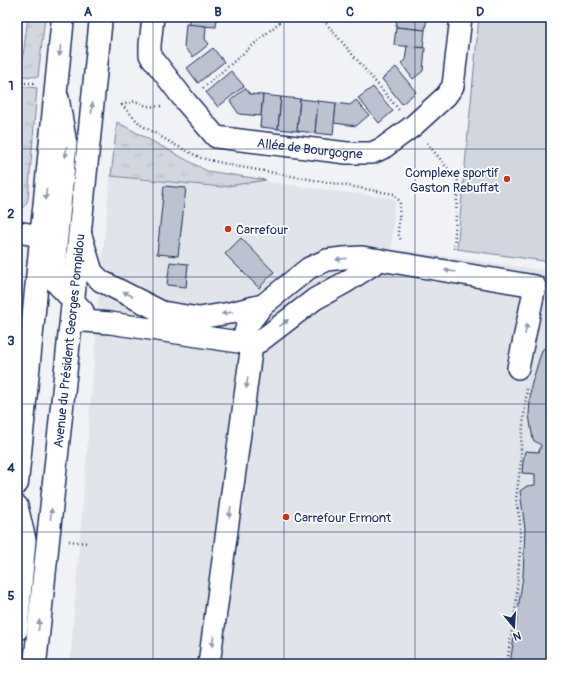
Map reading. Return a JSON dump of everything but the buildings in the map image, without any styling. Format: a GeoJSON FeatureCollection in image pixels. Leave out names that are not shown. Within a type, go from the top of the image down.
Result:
{"type":"FeatureCollection","features":[{"type":"Feature","properties":{"kind":"main road"},"geometry":{"type":"LineString","coordinates":[[17,483],[41,236],[49,85],[63,17]]}},
{"type":"Feature","properties":{"kind":"main road","name":"Avenue du Président Georges Pompidou"},"geometry":{"type":"LineString","coordinates":[[35,664],[101,17]]}},
{"type":"Feature","properties":{"kind":"street","name":"Allée de Bourgogne"},"geometry":{"type":"LineString","coordinates":[[153,17],[150,55],[186,102],[216,137],[347,153],[372,153],[383,148],[413,126],[446,96],[453,86],[461,17]]}},
{"type":"Feature","properties":{"kind":"street"},"geometry":{"type":"LineString","coordinates":[[49,85],[66,144],[56,246],[55,273],[57,284],[72,311],[102,323],[247,343],[259,342],[315,299],[346,282],[380,260]]}},
{"type":"Feature","properties":{"kind":"street"},"geometry":{"type":"LineString","coordinates":[[80,230],[92,272],[101,280],[162,312],[199,318]]}},
{"type":"Feature","properties":{"kind":"street"},"geometry":{"type":"LineString","coordinates":[[17,232],[41,236]]}},
{"type":"Feature","properties":{"kind":"street"},"geometry":{"type":"LineString","coordinates":[[209,664],[247,343],[247,326],[263,304],[309,268],[327,260],[343,258],[362,257],[543,288],[523,376]]}},
{"type":"Feature","properties":{"kind":"street"},"geometry":{"type":"LineString","coordinates":[[102,323],[135,315],[186,322],[199,318],[230,313],[263,304]]}},
{"type":"Feature","properties":{"kind":"street"},"geometry":{"type":"LineString","coordinates":[[17,506],[25,540],[17,630]]}},
{"type":"Feature","properties":{"kind":"path"},"geometry":{"type":"LineString","coordinates":[[284,17],[186,102],[154,107],[142,104],[135,100],[122,105],[141,124],[175,145],[201,158],[235,166],[394,194],[400,202],[398,232],[403,246]]}},
{"type":"Feature","properties":{"kind":"path"},"geometry":{"type":"LineString","coordinates":[[321,17],[458,181],[454,252]]}},
{"type":"Feature","properties":{"kind":"path"},"geometry":{"type":"LineString","coordinates":[[17,83],[49,85]]}},
{"type":"Feature","properties":{"kind":"path"},"geometry":{"type":"LineString","coordinates":[[507,664],[516,603],[520,550],[520,520],[516,499],[522,462],[521,444],[523,376]]}},
{"type":"Feature","properties":{"kind":"path"},"geometry":{"type":"LineString","coordinates":[[65,541],[87,543]]}},
{"type":"Feature","properties":{"kind":"shaded area","name":"Carrefour Ermont"},"geometry":{"type":"Polygon","coordinates":[[[112,161],[395,199],[391,249],[551,271],[551,664],[70,664],[101,269],[112,161]]]}},
{"type":"Feature","properties":{"kind":"green space"},"geometry":{"type":"Polygon","coordinates":[[[28,17],[45,17],[38,77],[22,76],[21,72],[28,17]]]}},
{"type":"Feature","properties":{"kind":"green space","name":"Complexe sportif Gaston Rebuffat"},"geometry":{"type":"Polygon","coordinates":[[[479,17],[551,17],[551,262],[457,249],[479,17]]]}},
{"type":"Feature","properties":{"kind":"green space"},"geometry":{"type":"Polygon","coordinates":[[[19,86],[37,88],[28,199],[21,209],[17,210],[17,99],[19,86]]]}},
{"type":"Feature","properties":{"kind":"green space"},"geometry":{"type":"Polygon","coordinates":[[[117,122],[207,171],[266,180],[222,187],[111,176],[117,122]]]}},
{"type":"Feature","properties":{"kind":"place","name":"Complexe sportif Gaston Rebuffat"},"geometry":{"type":"Point","coordinates":[507,179]}},
{"type":"Feature","properties":{"kind":"place","name":"Carrefour"},"geometry":{"type":"Point","coordinates":[228,229]}},
{"type":"Feature","properties":{"kind":"place","name":"Carrefour Ermont"},"geometry":{"type":"Point","coordinates":[286,517]}}]}
